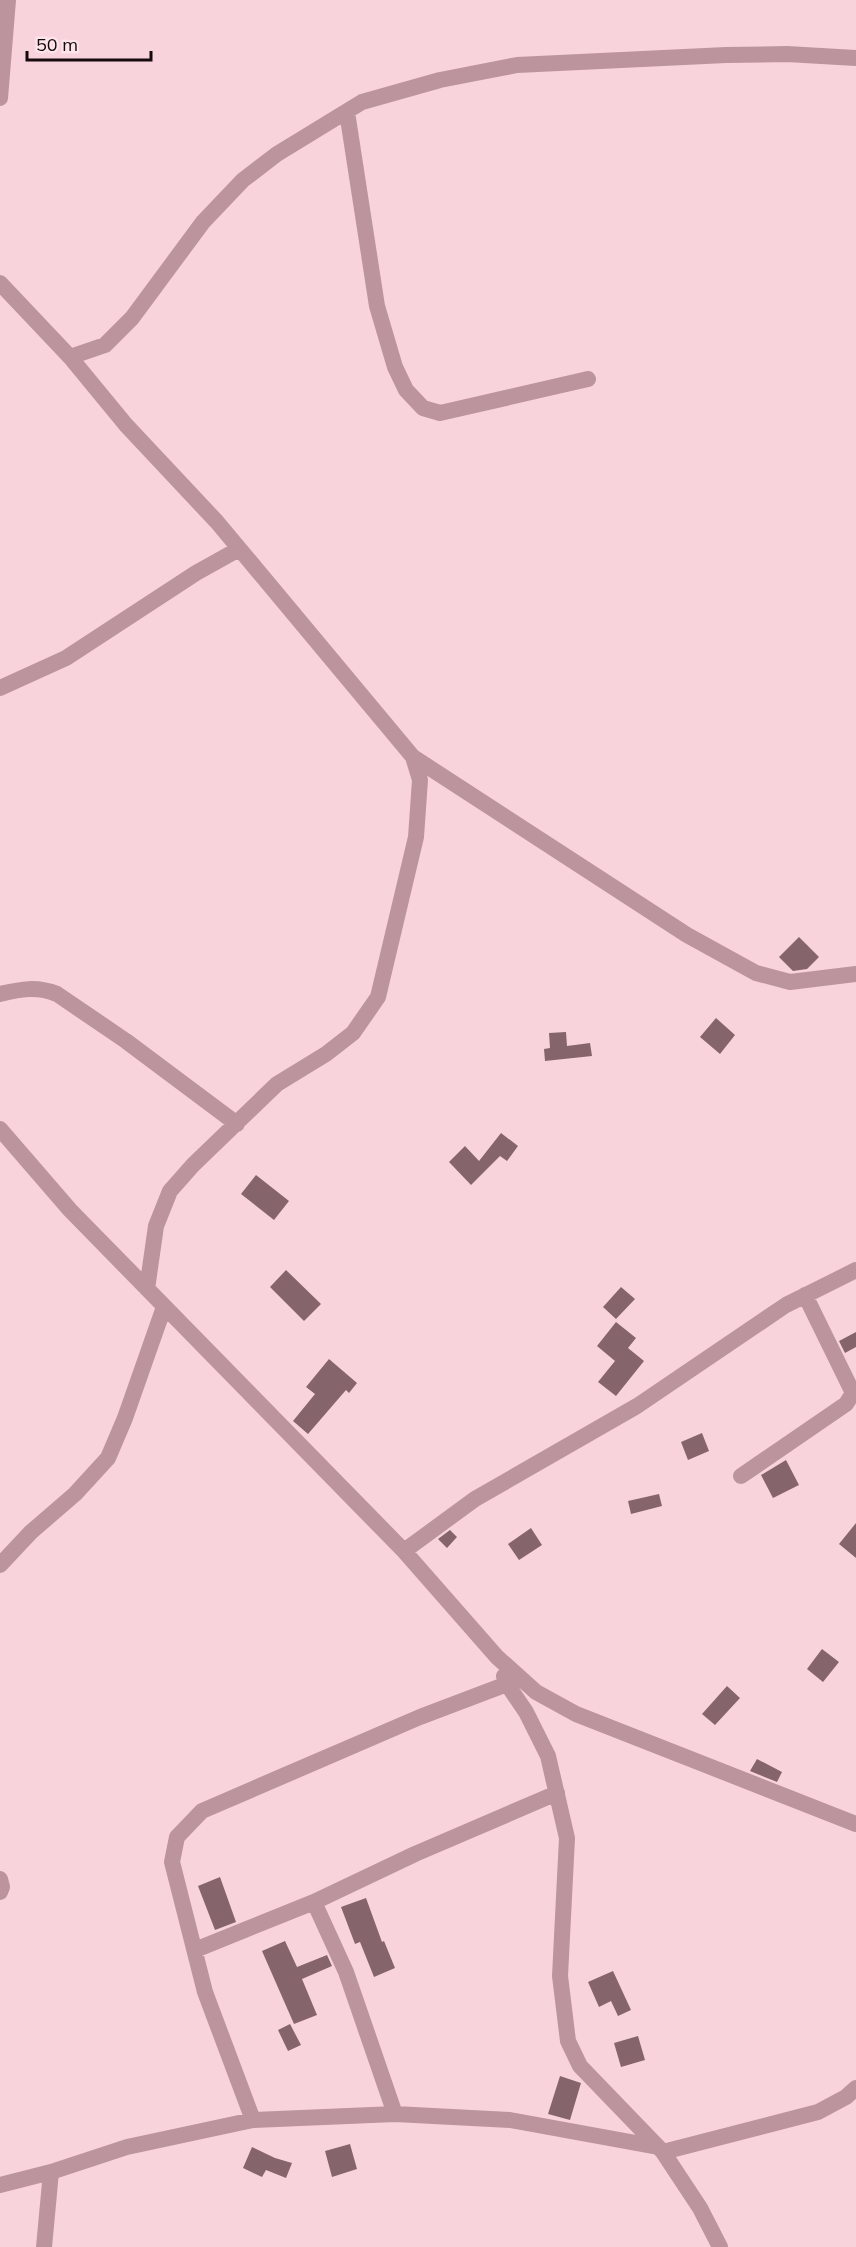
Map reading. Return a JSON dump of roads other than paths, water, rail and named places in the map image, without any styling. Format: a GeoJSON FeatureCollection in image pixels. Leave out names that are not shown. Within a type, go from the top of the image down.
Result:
{"type":"FeatureCollection","features":[{"type":"Feature","properties":{"kind":"street"},"geometry":{"type":"LineString","coordinates":[[0,98],[9,0]]}},
{"type":"Feature","properties":{"kind":"street"},"geometry":{"type":"LineString","coordinates":[[70,357],[105,345],[125,325],[203,222],[243,180],[277,154],[362,102],[440,80],[517,65],[726,55],[787,54],[856,58]]}},
{"type":"Feature","properties":{"kind":"street"},"geometry":{"type":"LineString","coordinates":[[346,112],[376,306],[395,367],[406,390],[423,408],[440,413],[588,379]]}},
{"type":"Feature","properties":{"kind":"street"},"geometry":{"type":"LineString","coordinates":[[0,283],[70,357],[126,425],[217,522],[413,757],[687,935],[756,973],[790,982],[856,974]]}},
{"type":"Feature","properties":{"kind":"street"},"geometry":{"type":"LineString","coordinates":[[0,688],[66,658],[196,573],[239,549]]}},
{"type":"Feature","properties":{"kind":"street"},"geometry":{"type":"LineString","coordinates":[[147,1289],[156,1226],[170,1191],[193,1165],[277,1084],[326,1054],[353,1033],[378,997],[416,837],[420,780],[413,757]]}},
{"type":"Feature","properties":{"kind":"street"},"geometry":{"type":"LineString","coordinates":[[0,994],[28,987],[45,989],[57,994],[126,1041],[237,1124]]}},
{"type":"Feature","properties":{"kind":"street"},"geometry":{"type":"LineString","coordinates":[[0,1129],[70,1210],[404,1551],[497,1657],[536,1692],[576,1714],[856,1824]]}},
{"type":"Feature","properties":{"kind":"street"},"geometry":{"type":"LineString","coordinates":[[404,1551],[476,1499],[637,1406],[786,1305],[856,1270]]}},
{"type":"Feature","properties":{"kind":"street"},"geometry":{"type":"LineString","coordinates":[[741,1476],[846,1404],[854,1393],[805,1295]]}},
{"type":"Feature","properties":{"kind":"street"},"geometry":{"type":"LineString","coordinates":[[0,1565],[31,1532],[75,1494],[108,1458],[164,1307]]}},
{"type":"Feature","properties":{"kind":"street"},"geometry":{"type":"LineString","coordinates":[[497,1657],[507,1684],[526,1712],[548,1756],[567,1838],[560,1976],[568,2041],[580,2066],[660,2150],[700,2208],[720,2247]]}},
{"type":"Feature","properties":{"kind":"street"},"geometry":{"type":"LineString","coordinates":[[253,2120],[205,1992],[172,1862],[177,1837],[202,1811],[420,1717],[507,1684]]}},
{"type":"Feature","properties":{"kind":"street"},"geometry":{"type":"LineString","coordinates":[[195,1950],[314,1902],[415,1854],[557,1793]]}},
{"type":"Feature","properties":{"kind":"street"},"geometry":{"type":"LineString","coordinates":[[0,1879],[2,1887],[0,1892]]}},
{"type":"Feature","properties":{"kind":"street"},"geometry":{"type":"LineString","coordinates":[[314,1902],[346,1972],[395,2114]]}},
{"type":"Feature","properties":{"kind":"street"},"geometry":{"type":"LineString","coordinates":[[0,2185],[51,2172],[127,2147],[253,2120],[395,2114],[510,2120],[660,2150],[818,2112],[846,2097],[856,2088]]}},
{"type":"Feature","properties":{"kind":"street"},"geometry":{"type":"LineString","coordinates":[[44,2247],[51,2172]]}}]}
